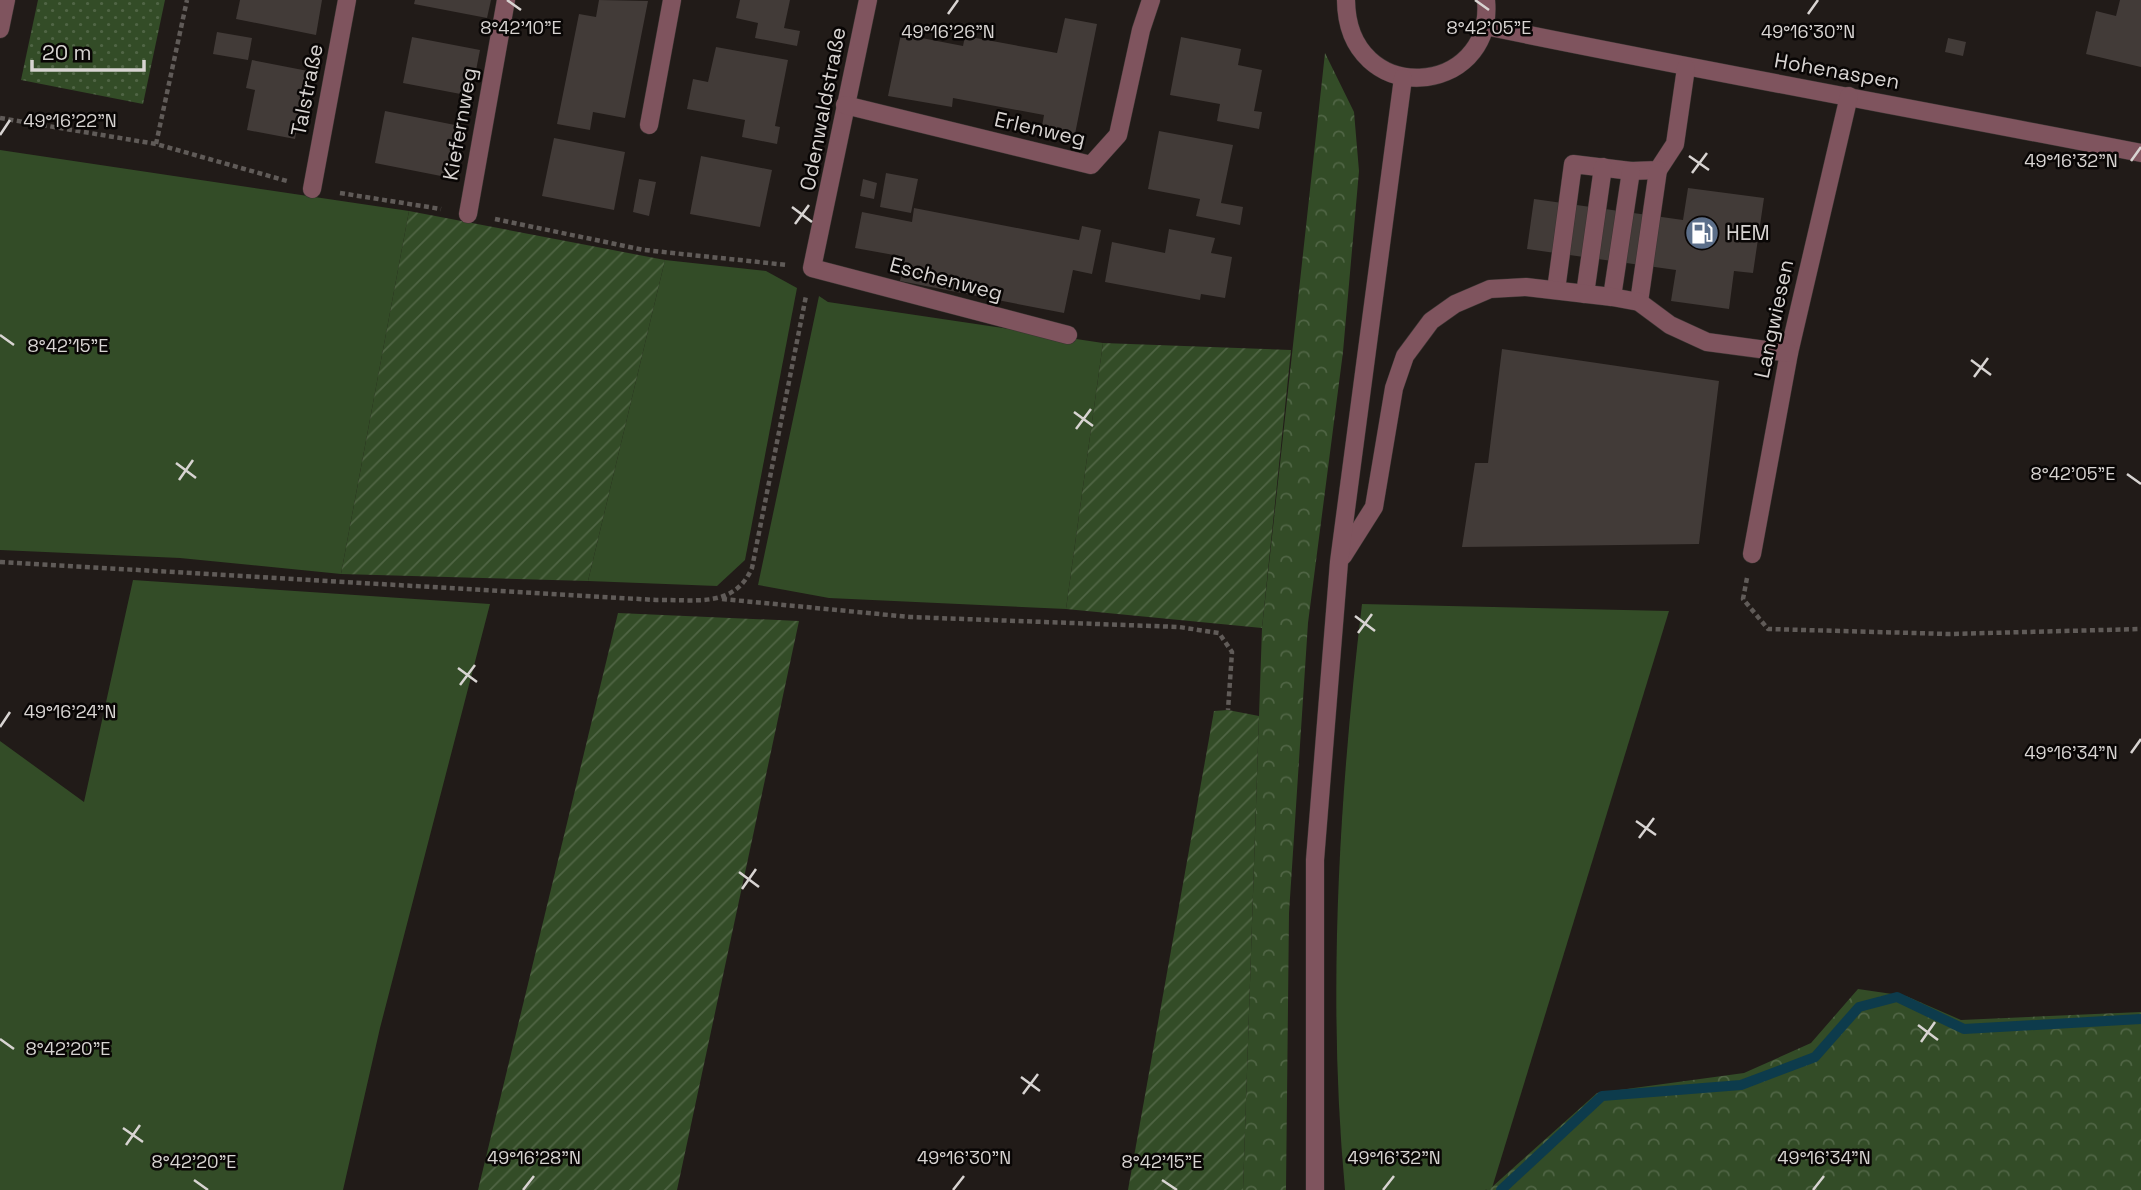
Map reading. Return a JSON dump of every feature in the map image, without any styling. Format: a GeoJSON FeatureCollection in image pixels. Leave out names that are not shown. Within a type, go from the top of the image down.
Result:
{"type":"FeatureCollection","features":[{"type":"Feature","properties":{"kind":"street"},"geometry":{"type":"LineString","coordinates":[[0,30],[6,0]]}},
{"type":"Feature","properties":{"kind":"street","name":"Talstraße"},"geometry":{"type":"LineString","coordinates":[[312,188],[347,0]]}},
{"type":"Feature","properties":{"kind":"street","name":"Kiefernweg"},"geometry":{"type":"LineString","coordinates":[[468,214],[506,0]]}},
{"type":"Feature","properties":{"kind":"street"},"geometry":{"type":"LineString","coordinates":[[649,125],[672,0]]}},
{"type":"Feature","properties":{"kind":"street","name":"Odenwaldstraße"},"geometry":{"type":"LineString","coordinates":[[812,268],[868,0]]}},
{"type":"Feature","properties":{"kind":"street","name":"Erlenweg"},"geometry":{"type":"LineString","coordinates":[[845,105],[1091,164],[1118,135],[1141,30],[1152,0]]}},
{"type":"Feature","properties":{"kind":"street"},"geometry":{"type":"LineString","coordinates":[[1346,0],[1346,20],[1353,40],[1365,58],[1383,71],[1403,78],[1425,79],[1445,73],[1463,62],[1476,46],[1485,26],[1486,0]]}},
{"type":"Feature","properties":{"kind":"street","name":"Hohenaspen"},"geometry":{"type":"LineString","coordinates":[[1485,26],[1686,68],[1849,96],[2141,153]]}},
{"type":"Feature","properties":{"kind":"street"},"geometry":{"type":"LineString","coordinates":[[1639,302],[1658,170],[1675,144],[1686,68]]}},
{"type":"Feature","properties":{"kind":"street"},"geometry":{"type":"LineString","coordinates":[[1314,1182],[1315,860],[1339,562],[1403,78]]}},
{"type":"Feature","properties":{"kind":"street","name":"Langwiesen"},"geometry":{"type":"LineString","coordinates":[[1752,554],[1789,353],[1849,96]]}},
{"type":"Feature","properties":{"kind":"street"},"geometry":{"type":"LineString","coordinates":[[1556,290],[1573,164],[1631,172],[1658,170]]}},
{"type":"Feature","properties":{"kind":"street"},"geometry":{"type":"LineString","coordinates":[[1585,294],[1603,167]]}},
{"type":"Feature","properties":{"kind":"street"},"geometry":{"type":"LineString","coordinates":[[1612,297],[1631,172]]}},
{"type":"Feature","properties":{"kind":"street","name":"Eschenweg"},"geometry":{"type":"LineString","coordinates":[[812,268],[1068,335]]}},
{"type":"Feature","properties":{"kind":"street"},"geometry":{"type":"LineString","coordinates":[[1339,562],[1374,507],[1394,388],[1405,356],[1431,321],[1455,304],[1490,289],[1526,287],[1612,297],[1639,302],[1670,325],[1707,342],[1789,353]]}},
{"type":"Feature","properties":{"kind":"path"},"geometry":{"type":"LineString","coordinates":[[156,145],[187,0]]}},
{"type":"Feature","properties":{"kind":"path"},"geometry":{"type":"LineString","coordinates":[[0,118],[156,145],[312,188],[468,214],[644,250],[812,268],[752,568],[744,586],[722,598]]}},
{"type":"Feature","properties":{"kind":"path"},"geometry":{"type":"LineString","coordinates":[[1752,554],[1743,599],[1768,629],[1950,634],[2141,629]]}},
{"type":"Feature","properties":{"kind":"path"},"geometry":{"type":"LineString","coordinates":[[0,562],[642,599],[722,598],[910,617],[1179,627],[1219,633],[1232,652],[1228,710]]}},
{"type":"Feature","properties":{"kind":"green space"},"geometry":{"type":"Polygon","coordinates":[[[38,0],[165,0],[143,104],[21,80],[38,0]]]}},
{"type":"Feature","properties":{"kind":"green space"},"geometry":{"type":"Polygon","coordinates":[[[1325,53],[1354,112],[1359,171],[1343,352],[1308,623],[1289,913],[1286,1190],[1243,1190],[1262,628],[1325,53]]]}},
{"type":"Feature","properties":{"kind":"green space"},"geometry":{"type":"Polygon","coordinates":[[[0,150],[409,211],[341,574],[180,558],[0,550],[0,150]]]}},
{"type":"Feature","properties":{"kind":"green space"},"geometry":{"type":"Polygon","coordinates":[[[409,211],[665,260],[588,581],[341,574],[409,211]]]}},
{"type":"Feature","properties":{"kind":"green space"},"geometry":{"type":"Polygon","coordinates":[[[665,260],[766,271],[797,288],[745,560],[717,586],[588,581],[665,260]]]}},
{"type":"Feature","properties":{"kind":"green space"},"geometry":{"type":"Polygon","coordinates":[[[819,296],[828,302],[1103,343],[1066,609],[829,598],[758,585],[819,296]]]}},
{"type":"Feature","properties":{"kind":"green space"},"geometry":{"type":"Polygon","coordinates":[[[1103,343],[1291,350],[1262,628],[1066,609],[1103,343]]]}},
{"type":"Feature","properties":{"kind":"green space"},"geometry":{"type":"Polygon","coordinates":[[[133,580],[490,604],[380,1028],[343,1190],[0,1190],[0,741],[84,802],[133,580]]]}},
{"type":"Feature","properties":{"kind":"green space"},"geometry":{"type":"Polygon","coordinates":[[[1362,604],[1669,611],[1492,1188],[1485,1190],[1345,1190],[1337,1044],[1338,897],[1347,750],[1362,604]]]}},
{"type":"Feature","properties":{"kind":"green space"},"geometry":{"type":"Polygon","coordinates":[[[618,613],[799,621],[677,1190],[478,1190],[618,613]]]}},
{"type":"Feature","properties":{"kind":"green space"},"geometry":{"type":"Polygon","coordinates":[[[1228,710],[1259,716],[1243,1190],[1128,1190],[1214,711],[1228,710]]]}},
{"type":"Feature","properties":{"kind":"green space"},"geometry":{"type":"Polygon","coordinates":[[[1858,989],[1906,996],[1961,1020],[2141,1012],[2141,1190],[1485,1190],[1492,1187],[1597,1093],[1744,1073],[1811,1043],[1858,989]]]}},
{"type":"Feature","properties":{"kind":"building"},"geometry":{"type":"Polygon","coordinates":[[[240,0],[322,0],[316,35],[236,19],[240,0]]]}},
{"type":"Feature","properties":{"kind":"building"},"geometry":{"type":"Polygon","coordinates":[[[415,0],[491,0],[487,18],[414,4],[415,0]]]}},
{"type":"Feature","properties":{"kind":"building"},"geometry":{"type":"Polygon","coordinates":[[[599,0],[648,1],[625,118],[593,112],[590,130],[557,124],[579,14],[596,17],[599,0]]]}},
{"type":"Feature","properties":{"kind":"building"},"geometry":{"type":"Polygon","coordinates":[[[740,0],[790,0],[784,28],[800,31],[797,46],[755,38],[758,23],[736,18],[740,0]]]}},
{"type":"Feature","properties":{"kind":"building"},"geometry":{"type":"Polygon","coordinates":[[[2120,0],[2141,0],[2141,67],[2086,54],[2096,11],[2116,16],[2120,0]]]}},
{"type":"Feature","properties":{"kind":"building"},"geometry":{"type":"Polygon","coordinates":[[[1065,18],[1097,24],[1074,139],[1041,132],[1044,115],[953,98],[952,107],[888,96],[901,34],[963,46],[965,36],[1057,53],[1065,18]]]}},
{"type":"Feature","properties":{"kind":"building"},"geometry":{"type":"Polygon","coordinates":[[[217,32],[252,38],[248,60],[213,54],[217,32]]]}},
{"type":"Feature","properties":{"kind":"building"},"geometry":{"type":"Polygon","coordinates":[[[412,37],[480,50],[471,96],[403,83],[412,37]]]}},
{"type":"Feature","properties":{"kind":"building"},"geometry":{"type":"Polygon","coordinates":[[[1181,37],[1241,49],[1238,65],[1262,70],[1254,111],[1262,112],[1259,129],[1217,121],[1220,104],[1170,95],[1181,37]]]}},
{"type":"Feature","properties":{"kind":"building"},"geometry":{"type":"Polygon","coordinates":[[[1948,38],[1966,42],[1963,56],[1945,52],[1948,38]]]}},
{"type":"Feature","properties":{"kind":"building"},"geometry":{"type":"Polygon","coordinates":[[[716,47],[788,60],[775,126],[780,127],[777,144],[742,137],[745,120],[687,109],[693,79],[708,82],[716,47]]]}},
{"type":"Feature","properties":{"kind":"building"},"geometry":{"type":"Polygon","coordinates":[[[252,60],[308,71],[295,139],[247,130],[255,90],[246,88],[252,60]]]}},
{"type":"Feature","properties":{"kind":"building"},"geometry":{"type":"Polygon","coordinates":[[[385,111],[455,125],[446,177],[375,163],[385,111]]]}},
{"type":"Feature","properties":{"kind":"building"},"geometry":{"type":"Polygon","coordinates":[[[1159,131],[1233,145],[1221,203],[1243,207],[1240,225],[1196,216],[1200,199],[1148,189],[1159,131]]]}},
{"type":"Feature","properties":{"kind":"building"},"geometry":{"type":"Polygon","coordinates":[[[554,138],[625,152],[614,210],[542,196],[554,138]]]}},
{"type":"Feature","properties":{"kind":"building"},"geometry":{"type":"Polygon","coordinates":[[[701,156],[772,170],[760,227],[690,214],[701,156]]]}},
{"type":"Feature","properties":{"kind":"building"},"geometry":{"type":"Polygon","coordinates":[[[886,173],[918,179],[911,213],[880,207],[886,173]]]}},
{"type":"Feature","properties":{"kind":"building"},"geometry":{"type":"Polygon","coordinates":[[[639,179],[656,182],[649,216],[633,212],[639,179]]]}},
{"type":"Feature","properties":{"kind":"building"},"geometry":{"type":"Polygon","coordinates":[[[863,179],[877,183],[874,199],[860,196],[863,179]]]}},
{"type":"Feature","properties":{"kind":"building"},"geometry":{"type":"Polygon","coordinates":[[[1688,188],[1764,198],[1753,273],[1734,271],[1729,309],[1671,301],[1676,270],[1527,249],[1534,199],[1683,220],[1688,188]]]}},
{"type":"Feature","properties":{"kind":"building"},"geometry":{"type":"Polygon","coordinates":[[[914,208],[1079,240],[1082,226],[1101,230],[1092,274],[1073,270],[1064,313],[900,281],[905,257],[855,248],[862,212],[912,222],[914,208]]]}},
{"type":"Feature","properties":{"kind":"building"},"geometry":{"type":"Polygon","coordinates":[[[1169,229],[1215,238],[1211,253],[1232,257],[1225,298],[1201,294],[1200,300],[1105,282],[1112,242],[1165,253],[1169,229]]]}},
{"type":"Feature","properties":{"kind":"building"},"geometry":{"type":"Polygon","coordinates":[[[1502,349],[1719,381],[1699,544],[1462,547],[1475,463],[1488,463],[1502,349]]]}},
{"type":"Feature","properties":{"kind":"waterway"},"geometry":{"type":"LineString","coordinates":[[1501,1190],[1602,1096],[1741,1085],[1815,1057],[1859,1007],[1897,997],[1964,1029],[2141,1019]]}},
{"type":"Feature","properties":{"kind":"place","name":"HEM"},"geometry":{"type":"Point","coordinates":[1702,233]}}]}
